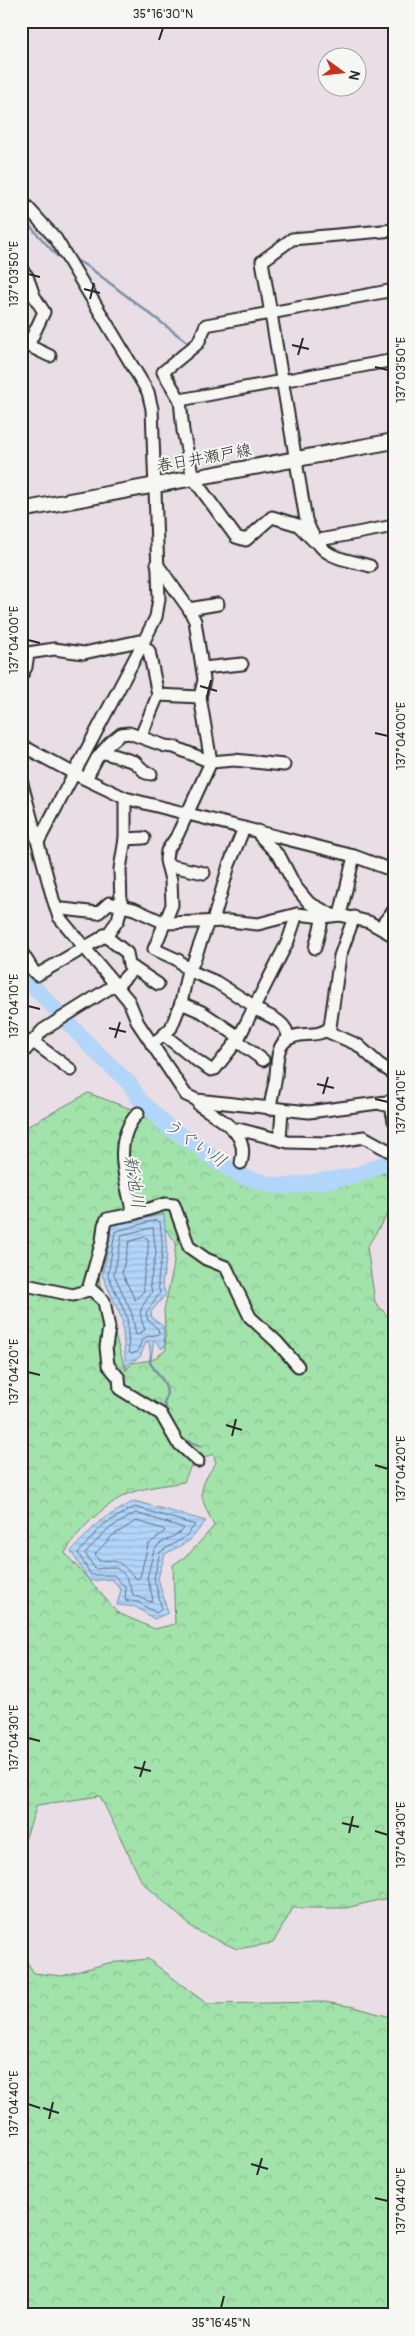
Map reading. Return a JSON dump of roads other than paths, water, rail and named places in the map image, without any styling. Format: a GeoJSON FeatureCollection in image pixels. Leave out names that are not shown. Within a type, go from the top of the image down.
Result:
{"type":"FeatureCollection","features":[{"type":"Feature","properties":{"kind":"main road","name":"春日井瀬戸線"},"geometry":{"type":"LineString","coordinates":[[21,510],[394,441]]}},
{"type":"Feature","properties":{"kind":"street"},"geometry":{"type":"LineString","coordinates":[[21,200],[56,239],[148,392],[152,408],[157,564],[158,608],[156,616],[38,842]]}},
{"type":"Feature","properties":{"kind":"street"},"geometry":{"type":"LineString","coordinates":[[314,541],[306,520],[262,261],[292,239],[394,230]]}},
{"type":"Feature","properties":{"kind":"street"},"geometry":{"type":"LineString","coordinates":[[22,274],[44,312],[25,344],[50,356]]}},
{"type":"Feature","properties":{"kind":"street"},"geometry":{"type":"LineString","coordinates":[[370,566],[331,555],[298,525],[272,517],[246,540],[236,538],[193,478],[182,432],[180,400],[162,372],[198,343],[206,325],[394,290]]}},
{"type":"Feature","properties":{"kind":"street"},"geometry":{"type":"LineString","coordinates":[[180,400],[394,360]]}},
{"type":"Feature","properties":{"kind":"street"},"geometry":{"type":"LineString","coordinates":[[314,541],[394,526]]}},
{"type":"Feature","properties":{"kind":"street"},"geometry":{"type":"LineString","coordinates":[[157,564],[189,608],[195,621],[198,651],[204,680],[200,697],[211,762],[177,836],[167,851],[172,905],[154,949],[178,960],[188,970],[216,982],[278,1020],[286,1030],[288,1039]]}},
{"type":"Feature","properties":{"kind":"street"},"geometry":{"type":"LineString","coordinates":[[189,608],[218,604]]}},
{"type":"Feature","properties":{"kind":"street"},"geometry":{"type":"LineString","coordinates":[[21,676],[26,667],[28,653],[54,649],[84,653],[139,641],[149,651],[158,695],[141,736]]}},
{"type":"Feature","properties":{"kind":"street"},"geometry":{"type":"LineString","coordinates":[[203,668],[242,664]]}},
{"type":"Feature","properties":{"kind":"street"},"geometry":{"type":"LineString","coordinates":[[158,695],[200,697]]}},
{"type":"Feature","properties":{"kind":"street"},"geometry":{"type":"LineString","coordinates":[[86,779],[102,752],[121,734],[129,733],[211,762],[234,760],[284,765]]}},
{"type":"Feature","properties":{"kind":"street"},"geometry":{"type":"LineString","coordinates":[[21,745],[125,798],[354,856],[394,871]]}},
{"type":"Feature","properties":{"kind":"street"},"geometry":{"type":"LineString","coordinates":[[102,752],[134,762],[146,774],[151,774]]}},
{"type":"Feature","properties":{"kind":"street"},"geometry":{"type":"LineString","coordinates":[[21,780],[57,911],[129,1001],[138,1024],[186,1095],[197,1100],[282,1110],[328,1111],[394,1101]]}},
{"type":"Feature","properties":{"kind":"street"},"geometry":{"type":"LineString","coordinates":[[21,950],[35,974],[104,935],[118,920],[121,907],[120,869],[125,839],[125,798]]}},
{"type":"Feature","properties":{"kind":"street"},"geometry":{"type":"LineString","coordinates":[[152,1045],[171,1028],[181,1002],[188,970],[210,922],[229,865],[244,828]]}},
{"type":"Feature","properties":{"kind":"street"},"geometry":{"type":"LineString","coordinates":[[258,831],[260,836],[280,857],[295,886],[309,903],[332,916]]}},
{"type":"Feature","properties":{"kind":"street"},"geometry":{"type":"LineString","coordinates":[[125,839],[144,838]]}},
{"type":"Feature","properties":{"kind":"street"},"geometry":{"type":"LineString","coordinates":[[315,948],[332,916],[354,856]]}},
{"type":"Feature","properties":{"kind":"street"},"geometry":{"type":"LineString","coordinates":[[167,865],[204,873]]}},
{"type":"Feature","properties":{"kind":"street"},"geometry":{"type":"LineString","coordinates":[[57,911],[64,909],[98,913],[108,903],[134,909],[166,923],[258,924],[297,914],[354,917],[380,927],[394,936]]}},
{"type":"Feature","properties":{"kind":"street"},"geometry":{"type":"LineString","coordinates":[[380,927],[394,910]]}},
{"type":"Feature","properties":{"kind":"street"},"geometry":{"type":"LineString","coordinates":[[164,1035],[186,1051],[189,1057],[212,1070],[215,1069],[238,1039],[288,941],[297,914]]}},
{"type":"Feature","properties":{"kind":"street"},"geometry":{"type":"LineString","coordinates":[[326,1031],[332,1023],[340,956],[354,917]]}},
{"type":"Feature","properties":{"kind":"street"},"geometry":{"type":"LineString","coordinates":[[104,935],[126,953],[129,965],[152,978],[158,984]]}},
{"type":"Feature","properties":{"kind":"street"},"geometry":{"type":"LineString","coordinates":[[21,1055],[32,1041],[58,1020],[116,985],[134,968]]}},
{"type":"Feature","properties":{"kind":"street"},"geometry":{"type":"LineString","coordinates":[[181,1002],[202,1012],[263,1060]]}},
{"type":"Feature","properties":{"kind":"street"},"geometry":{"type":"LineString","coordinates":[[270,1109],[276,1073],[277,1052],[288,1039],[298,1035],[326,1031],[358,1045],[379,1064],[394,1074]]}},
{"type":"Feature","properties":{"kind":"street"},"geometry":{"type":"LineString","coordinates":[[32,1041],[71,1070]]}},
{"type":"Feature","properties":{"kind":"street"},"geometry":{"type":"LineString","coordinates":[[197,1100],[199,1105],[234,1130],[243,1143],[244,1155],[241,1163]]}},
{"type":"Feature","properties":{"kind":"street"},"geometry":{"type":"LineString","coordinates":[[381,1103],[382,1106],[391,1106],[394,1121]]}},
{"type":"Feature","properties":{"kind":"street"},"geometry":{"type":"LineString","coordinates":[[280,1140],[282,1110]]}},
{"type":"Feature","properties":{"kind":"street"},"geometry":{"type":"LineString","coordinates":[[133,1214],[123,1169],[122,1146],[132,1119],[138,1113]]}},
{"type":"Feature","properties":{"kind":"street"},"geometry":{"type":"LineString","coordinates":[[234,1130],[238,1129],[288,1142],[327,1143],[364,1138],[393,1153]]}},
{"type":"Feature","properties":{"kind":"street"},"geometry":{"type":"LineString","coordinates":[[88,1290],[102,1242],[104,1224],[108,1219],[133,1214],[165,1204],[174,1205],[189,1247],[206,1259],[226,1267],[250,1317],[277,1342],[298,1366]]}},
{"type":"Feature","properties":{"kind":"street"},"geometry":{"type":"LineString","coordinates":[[21,1284],[73,1295],[88,1290],[93,1291],[104,1301],[108,1313],[109,1336],[106,1347],[108,1365],[119,1378],[120,1389],[162,1414],[177,1442],[198,1461]]}},
{"type":"Feature","properties":{"kind":"water"},"geometry":{"type":"Polygon","coordinates":[[[164,1214],[167,1255],[162,1284],[166,1294],[151,1312],[152,1318],[163,1326],[165,1346],[162,1349],[154,1339],[151,1359],[149,1342],[146,1342],[140,1357],[129,1363],[126,1369],[122,1319],[102,1275],[111,1226],[164,1214]]]}},
{"type":"Feature","properties":{"kind":"water"},"geometry":{"type":"Polygon","coordinates":[[[134,1501],[206,1521],[189,1541],[165,1554],[158,1578],[168,1613],[154,1619],[136,1607],[117,1605],[121,1590],[112,1579],[89,1581],[71,1551],[100,1521],[134,1501]]]}},
{"type":"Feature","properties":{"kind":"waterway"},"geometry":{"type":"LineString","coordinates":[[21,216],[57,256]]}},
{"type":"Feature","properties":{"kind":"waterway"},"geometry":{"type":"LineString","coordinates":[[76,260],[90,268],[187,342]]}},
{"type":"Feature","properties":{"kind":"waterway","name":"うぐい川"},"geometry":{"type":"LineString","coordinates":[[21,973],[94,1050],[130,1084],[139,1099],[168,1127],[198,1146],[216,1161],[244,1177],[273,1185],[289,1186],[354,1176],[394,1160]]}},
{"type":"Feature","properties":{"kind":"waterway"},"geometry":{"type":"LineString","coordinates":[[151,1355],[150,1363],[166,1386],[167,1391],[164,1403],[172,1424]]}},
{"type":"Feature","properties":{"kind":"waterway"},"geometry":{"type":"LineString","coordinates":[[178,1435],[184,1440],[201,1446]]}},
{"type":"Feature","properties":{"kind":"water label","name":"新池川"},"geometry":{"type":"Point","coordinates":[134,1182]}}]}
